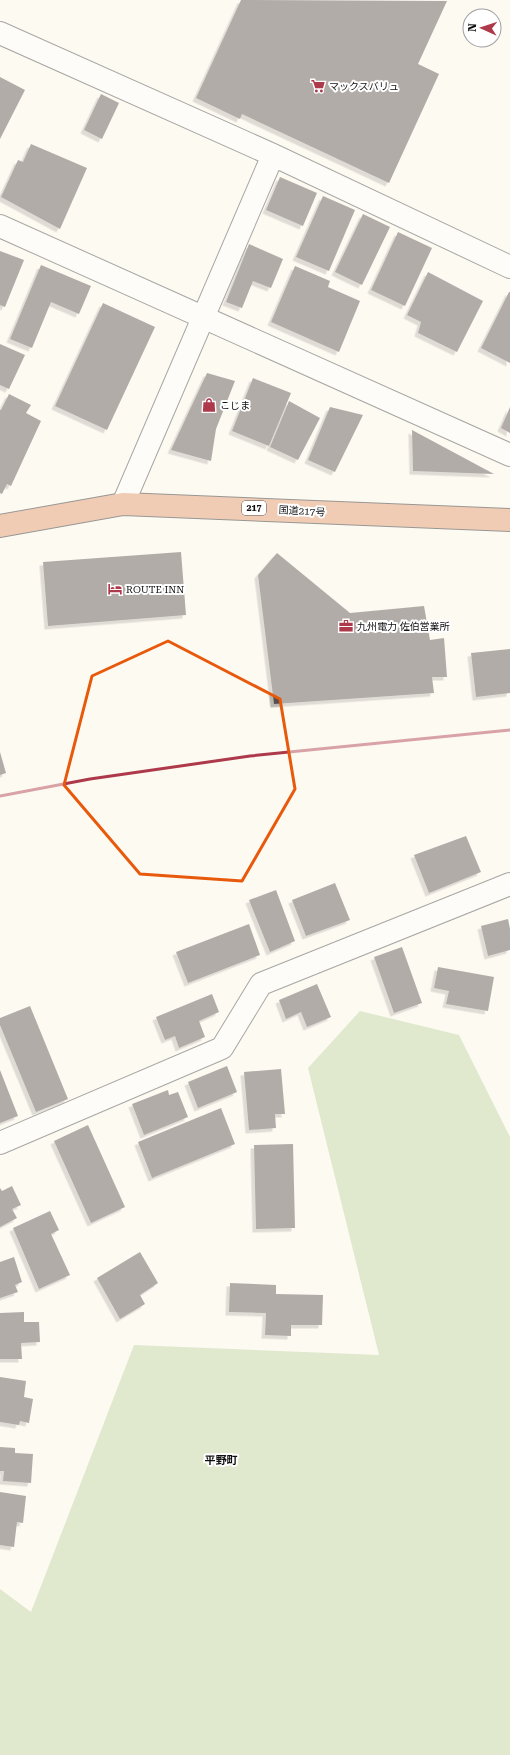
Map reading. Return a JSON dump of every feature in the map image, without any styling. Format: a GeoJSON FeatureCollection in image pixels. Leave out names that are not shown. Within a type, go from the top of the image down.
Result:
{"type":"FeatureCollection","features":[{"type":"Feature","properties":{"kind":"highway","name":"国道217号"},"geometry":{"type":"LineString","coordinates":[[0,526],[123,504],[510,520]]}},
{"type":"Feature","properties":{"kind":"street"},"geometry":{"type":"LineString","coordinates":[[0,32],[273,155],[510,267]]}},
{"type":"Feature","properties":{"kind":"street"},"geometry":{"type":"LineString","coordinates":[[123,504],[273,155]]}},
{"type":"Feature","properties":{"kind":"street"},"geometry":{"type":"LineString","coordinates":[[0,226],[510,455]]}},
{"type":"Feature","properties":{"kind":"street"},"geometry":{"type":"LineString","coordinates":[[0,1143],[222,1048],[261,984],[510,884]]}},
{"type":"Feature","properties":{"kind":"highlighted area"},"geometry":{"type":"Polygon","coordinates":[[[168,641],[280,699],[295,789],[242,881],[140,874],[64,785],[92,676],[168,641]]]}},
{"type":"Feature","properties":{"kind":"green space"},"geometry":{"type":"Polygon","coordinates":[[[360,1011],[459,1035],[510,1137],[510,1755],[0,1755],[0,1589],[31,1612],[134,1345],[379,1355],[308,1068],[360,1011]]]}},
{"type":"Feature","properties":{"kind":"building","name":"マックスバリュ"},"geometry":{"type":"Polygon","coordinates":[[[241,0],[447,1],[418,64],[439,74],[389,183],[242,114],[240,119],[196,98],[241,0]]]}},
{"type":"Feature","properties":{"kind":"building"},"geometry":{"type":"Polygon","coordinates":[[[0,77],[25,90],[0,139],[0,77]]]}},
{"type":"Feature","properties":{"kind":"building"},"geometry":{"type":"Polygon","coordinates":[[[101,94],[119,103],[102,139],[84,130],[101,94]]]}},
{"type":"Feature","properties":{"kind":"building"},"geometry":{"type":"Polygon","coordinates":[[[31,144],[87,168],[60,229],[1,197],[18,160],[23,162],[31,144]]]}},
{"type":"Feature","properties":{"kind":"building"},"geometry":{"type":"Polygon","coordinates":[[[280,177],[317,193],[303,226],[266,210],[280,177]]]}},
{"type":"Feature","properties":{"kind":"building"},"geometry":{"type":"Polygon","coordinates":[[[323,196],[355,210],[329,271],[296,257],[323,196]]]}},
{"type":"Feature","properties":{"kind":"building"},"geometry":{"type":"Polygon","coordinates":[[[363,214],[390,227],[362,285],[335,272],[363,214]]]}},
{"type":"Feature","properties":{"kind":"building"},"geometry":{"type":"Polygon","coordinates":[[[398,232],[432,248],[405,306],[371,290],[398,232]]]}},
{"type":"Feature","properties":{"kind":"building"},"geometry":{"type":"Polygon","coordinates":[[[249,244],[283,259],[271,288],[253,281],[242,308],[226,302],[249,244]]]}},
{"type":"Feature","properties":{"kind":"building"},"geometry":{"type":"Polygon","coordinates":[[[0,251],[24,260],[5,307],[0,305],[0,251]]]}},
{"type":"Feature","properties":{"kind":"building"},"geometry":{"type":"Polygon","coordinates":[[[41,265],[91,286],[79,314],[51,302],[32,348],[10,339],[41,265]]]}},
{"type":"Feature","properties":{"kind":"building"},"geometry":{"type":"Polygon","coordinates":[[[295,266],[330,281],[328,287],[360,301],[339,352],[271,322],[295,266]]]}},
{"type":"Feature","properties":{"kind":"building"},"geometry":{"type":"Polygon","coordinates":[[[428,272],[483,301],[457,352],[418,333],[421,322],[407,315],[428,272]]]}},
{"type":"Feature","properties":{"kind":"building"},"geometry":{"type":"Polygon","coordinates":[[[510,292],[510,363],[481,348],[510,292]]]}},
{"type":"Feature","properties":{"kind":"building"},"geometry":{"type":"Polygon","coordinates":[[[103,303],[155,327],[107,430],[55,406],[103,303]]]}},
{"type":"Feature","properties":{"kind":"building"},"geometry":{"type":"Polygon","coordinates":[[[0,344],[25,355],[9,389],[0,385],[0,344]]]}},
{"type":"Feature","properties":{"kind":"building","name":"こじま"},"geometry":{"type":"Polygon","coordinates":[[[207,373],[235,381],[216,429],[211,461],[171,450],[207,373]]]}},
{"type":"Feature","properties":{"kind":"building"},"geometry":{"type":"Polygon","coordinates":[[[253,378],[291,393],[269,446],[232,431],[253,378]]]}},
{"type":"Feature","properties":{"kind":"building"},"geometry":{"type":"Polygon","coordinates":[[[9,394],[31,405],[26,413],[41,421],[11,486],[7,484],[2,494],[0,493],[0,410],[9,394]]]}},
{"type":"Feature","properties":{"kind":"building"},"geometry":{"type":"Polygon","coordinates":[[[289,401],[320,418],[298,460],[270,447],[289,401]]]}},
{"type":"Feature","properties":{"kind":"building"},"geometry":{"type":"Polygon","coordinates":[[[330,407],[363,415],[335,472],[308,460],[330,407]]]}},
{"type":"Feature","properties":{"kind":"building"},"geometry":{"type":"Polygon","coordinates":[[[510,407],[510,433],[501,428],[510,407]]]}},
{"type":"Feature","properties":{"kind":"building"},"geometry":{"type":"Polygon","coordinates":[[[412,430],[494,474],[413,471],[412,430]]]}},
{"type":"Feature","properties":{"kind":"building","name":"ROUTE INN"},"geometry":{"type":"Polygon","coordinates":[[[181,552],[186,615],[48,626],[43,562],[181,552]]]}},
{"type":"Feature","properties":{"kind":"building","name":"九州電力 佐伯営業所"},"geometry":{"type":"Polygon","coordinates":[[[277,553],[350,613],[424,606],[430,640],[444,638],[447,677],[432,677],[434,693],[274,704],[258,575],[277,553]]]}},
{"type":"Feature","properties":{"kind":"building"},"geometry":{"type":"Polygon","coordinates":[[[510,649],[510,693],[476,697],[471,653],[510,649]]]}},
{"type":"Feature","properties":{"kind":"building"},"geometry":{"type":"Polygon","coordinates":[[[0,752],[6,773],[0,775],[0,752]]]}},
{"type":"Feature","properties":{"kind":"building"},"geometry":{"type":"Polygon","coordinates":[[[466,836],[481,872],[429,893],[414,855],[466,836]]]}},
{"type":"Feature","properties":{"kind":"building"},"geometry":{"type":"Polygon","coordinates":[[[335,883],[350,920],[306,936],[292,900],[335,883]]]}},
{"type":"Feature","properties":{"kind":"building"},"geometry":{"type":"Polygon","coordinates":[[[276,890],[295,941],[270,952],[249,900],[276,890]]]}},
{"type":"Feature","properties":{"kind":"building"},"geometry":{"type":"Polygon","coordinates":[[[508,919],[510,929],[510,950],[488,956],[481,926],[508,919]]]}},
{"type":"Feature","properties":{"kind":"building"},"geometry":{"type":"Polygon","coordinates":[[[249,924],[260,955],[188,983],[176,952],[249,924]]]}},
{"type":"Feature","properties":{"kind":"building"},"geometry":{"type":"Polygon","coordinates":[[[402,947],[422,1003],[394,1013],[374,957],[402,947]]]}},
{"type":"Feature","properties":{"kind":"building"},"geometry":{"type":"Polygon","coordinates":[[[438,967],[494,977],[488,1011],[446,1004],[449,991],[434,988],[438,967]]]}},
{"type":"Feature","properties":{"kind":"building"},"geometry":{"type":"Polygon","coordinates":[[[317,984],[331,1017],[307,1027],[301,1012],[286,1019],[279,1000],[317,984]]]}},
{"type":"Feature","properties":{"kind":"building"},"geometry":{"type":"Polygon","coordinates":[[[212,994],[219,1012],[199,1021],[205,1037],[179,1048],[175,1036],[165,1040],[156,1017],[212,994]]]}},
{"type":"Feature","properties":{"kind":"building"},"geometry":{"type":"Polygon","coordinates":[[[30,1006],[68,1099],[36,1112],[0,1025],[0,1018],[30,1006]]]}},
{"type":"Feature","properties":{"kind":"building"},"geometry":{"type":"Polygon","coordinates":[[[227,1066],[237,1092],[198,1108],[188,1082],[227,1066]]]}},
{"type":"Feature","properties":{"kind":"building"},"geometry":{"type":"Polygon","coordinates":[[[281,1069],[285,1114],[275,1114],[276,1128],[249,1130],[244,1072],[281,1069]]]}},
{"type":"Feature","properties":{"kind":"building"},"geometry":{"type":"Polygon","coordinates":[[[0,1070],[18,1116],[0,1123],[0,1070]]]}},
{"type":"Feature","properties":{"kind":"building"},"geometry":{"type":"Polygon","coordinates":[[[168,1090],[169,1095],[178,1092],[188,1117],[144,1135],[132,1104],[168,1090]]]}},
{"type":"Feature","properties":{"kind":"building"},"geometry":{"type":"Polygon","coordinates":[[[221,1108],[235,1144],[152,1178],[138,1142],[221,1108]]]}},
{"type":"Feature","properties":{"kind":"building"},"geometry":{"type":"Polygon","coordinates":[[[88,1125],[125,1207],[91,1223],[54,1141],[88,1125]]]}},
{"type":"Feature","properties":{"kind":"building"},"geometry":{"type":"Polygon","coordinates":[[[293,1144],[295,1228],[256,1229],[254,1145],[293,1144]]]}},
{"type":"Feature","properties":{"kind":"building"},"geometry":{"type":"Polygon","coordinates":[[[12,1186],[21,1205],[12,1209],[17,1218],[0,1227],[0,1188],[2,1191],[12,1186]]]}},
{"type":"Feature","properties":{"kind":"building"},"geometry":{"type":"Polygon","coordinates":[[[50,1211],[59,1230],[51,1234],[70,1275],[39,1289],[13,1228],[50,1211]]]}},
{"type":"Feature","properties":{"kind":"building"},"geometry":{"type":"Polygon","coordinates":[[[140,1252],[158,1283],[140,1295],[145,1304],[120,1319],[97,1278],[140,1252]]]}},
{"type":"Feature","properties":{"kind":"building"},"geometry":{"type":"Polygon","coordinates":[[[14,1257],[22,1282],[15,1285],[18,1292],[0,1298],[0,1262],[14,1257]]]}},
{"type":"Feature","properties":{"kind":"building"},"geometry":{"type":"Polygon","coordinates":[[[230,1283],[276,1285],[276,1294],[323,1295],[322,1325],[291,1325],[291,1336],[265,1335],[266,1313],[229,1312],[230,1283]]]}},
{"type":"Feature","properties":{"kind":"building"},"geometry":{"type":"Polygon","coordinates":[[[24,1312],[24,1322],[39,1322],[40,1342],[21,1343],[22,1359],[0,1359],[0,1313],[24,1312]]]}},
{"type":"Feature","properties":{"kind":"building"},"geometry":{"type":"Polygon","coordinates":[[[0,1377],[26,1381],[24,1397],[33,1399],[29,1423],[20,1421],[19,1425],[0,1422],[0,1377]]]}},
{"type":"Feature","properties":{"kind":"building"},"geometry":{"type":"Polygon","coordinates":[[[0,1447],[15,1448],[15,1453],[33,1454],[31,1483],[3,1481],[4,1471],[0,1471],[0,1447]]]}},
{"type":"Feature","properties":{"kind":"building"},"geometry":{"type":"Polygon","coordinates":[[[0,1492],[26,1496],[23,1523],[17,1522],[14,1547],[0,1545],[0,1492]]]}},
{"type":"Feature","properties":{"kind":"railway"},"geometry":{"type":"LineString","coordinates":[[0,796],[90,779],[250,756],[510,730]]}},
{"type":"Feature","properties":{"kind":"place","name":"マックスバリュ"},"geometry":{"type":"Point","coordinates":[318,86]}},
{"type":"Feature","properties":{"kind":"place","name":"こじま"},"geometry":{"type":"Point","coordinates":[209,405]}},
{"type":"Feature","properties":{"kind":"place","name":"ROUTE INN"},"geometry":{"type":"Point","coordinates":[115,589]}},
{"type":"Feature","properties":{"kind":"place","name":"九州電力 佐伯営業所"},"geometry":{"type":"Point","coordinates":[346,626]}},
{"type":"Feature","properties":{"kind":"district","name":"平野町"},"geometry":{"type":"Point","coordinates":[221,1460]}}]}
